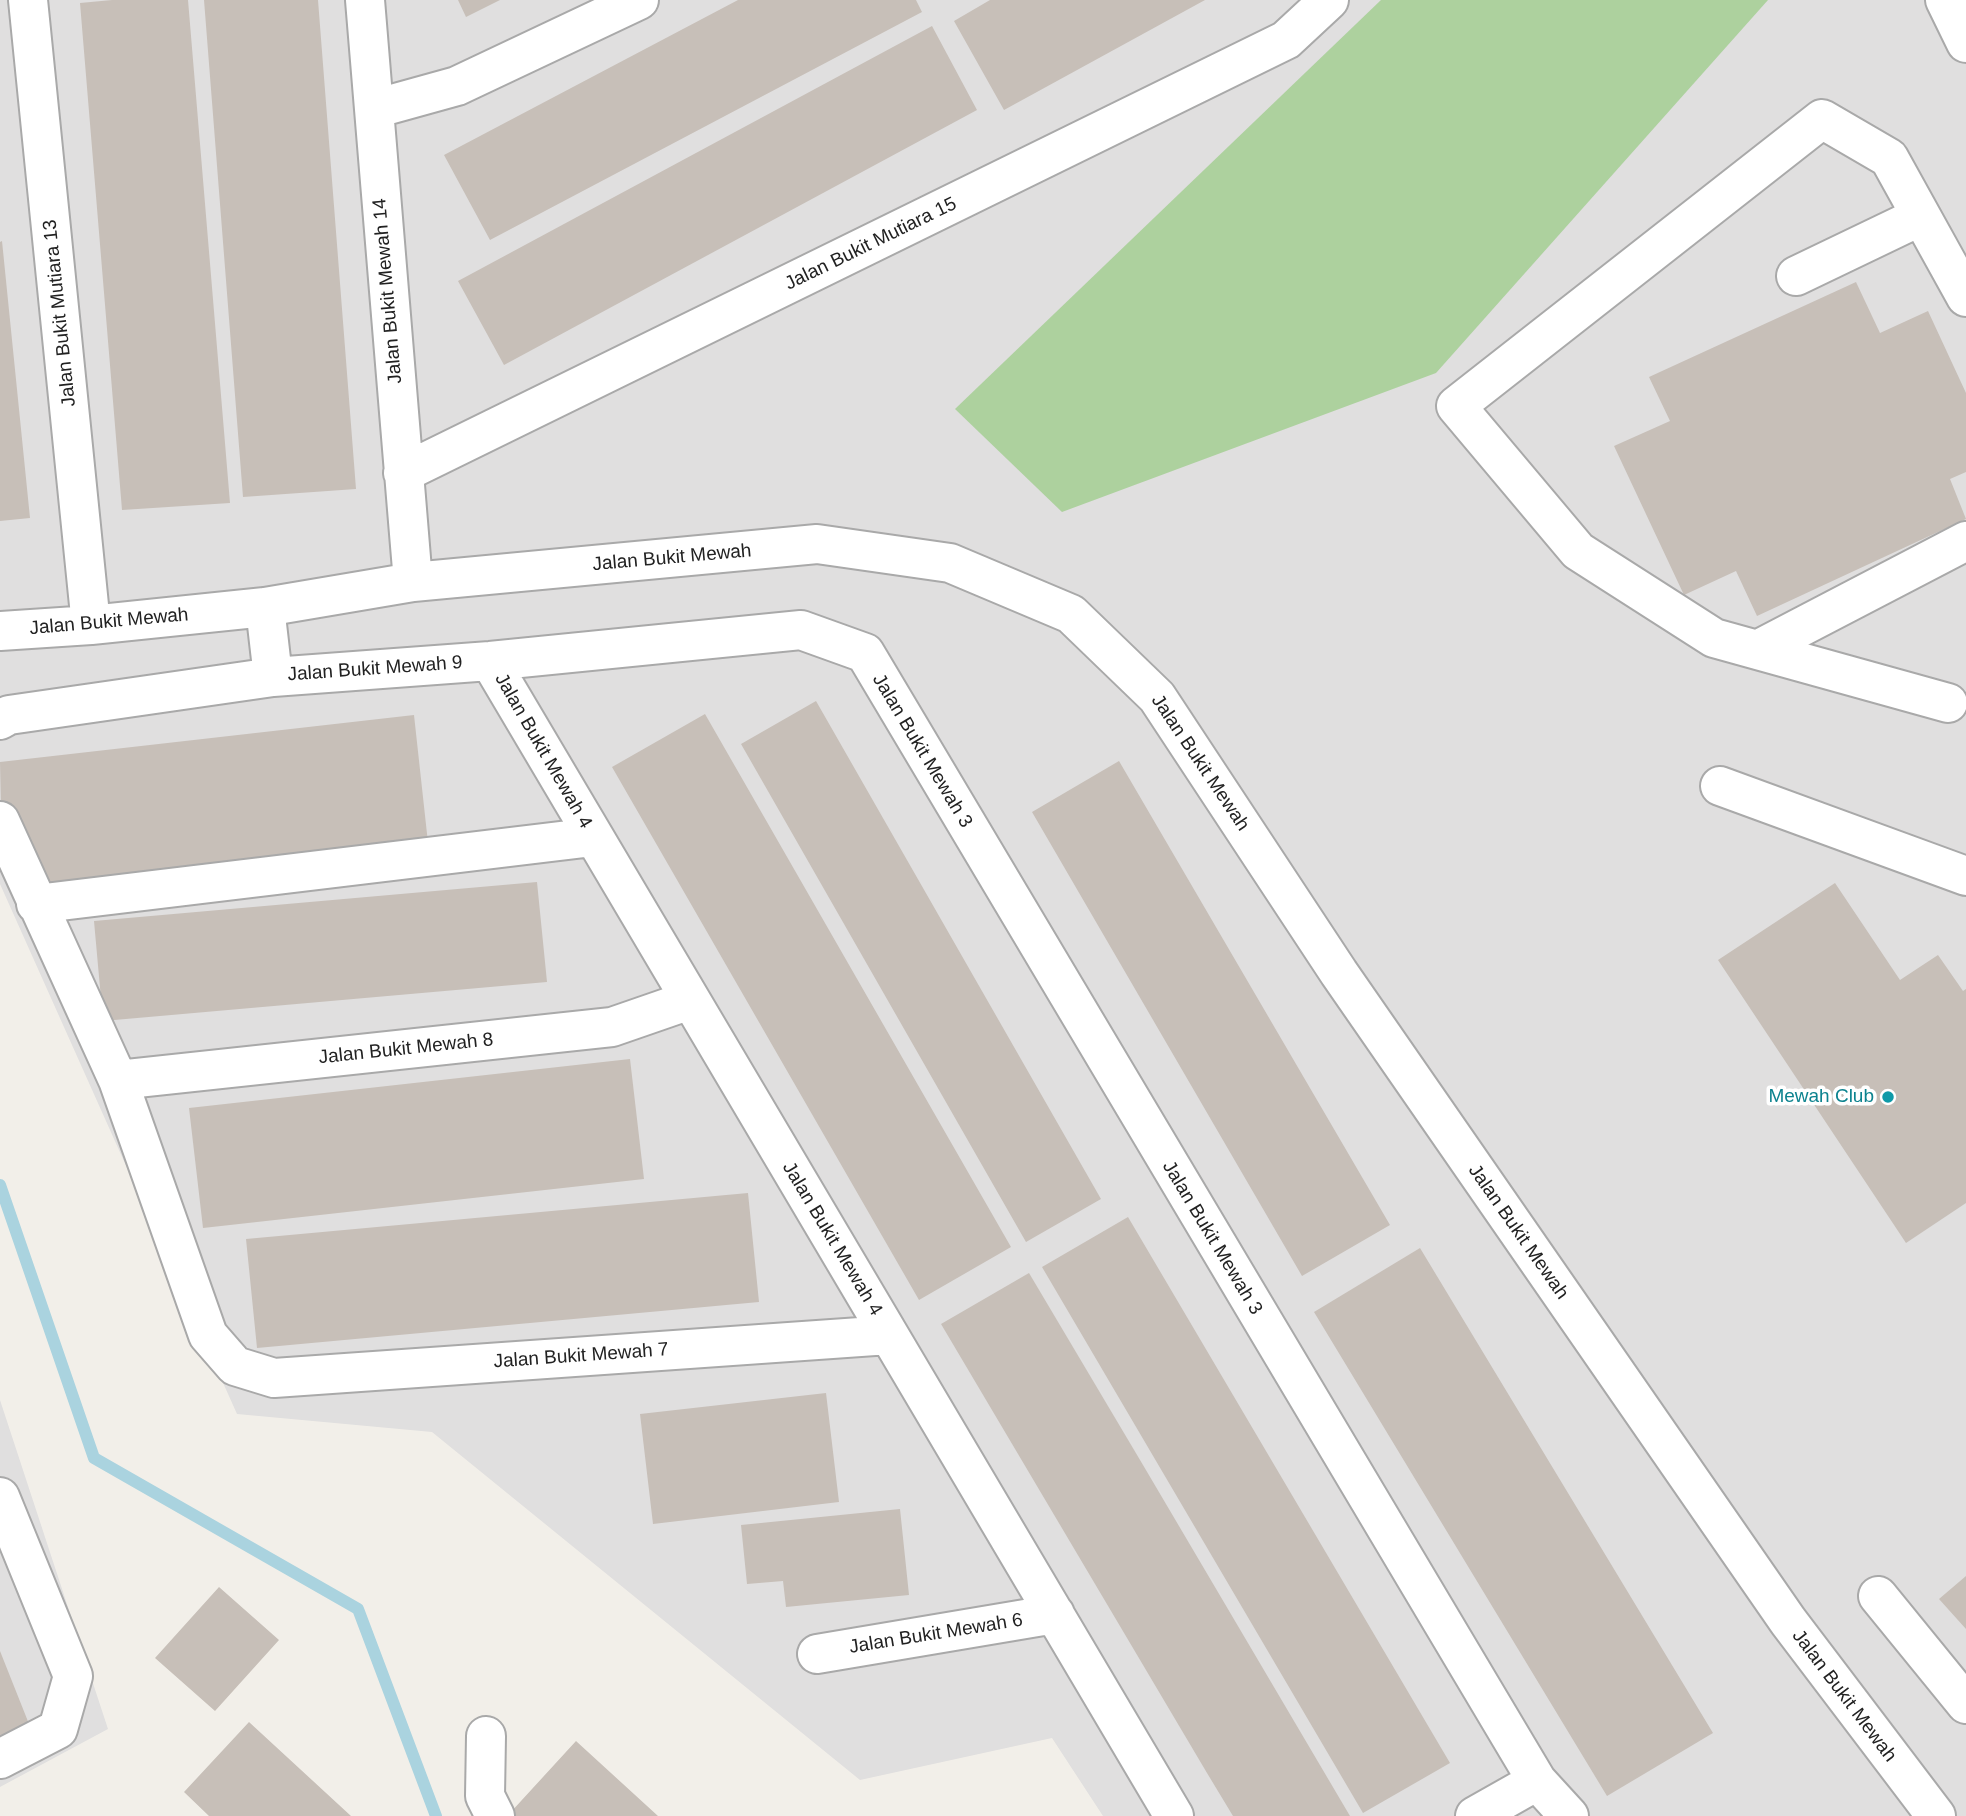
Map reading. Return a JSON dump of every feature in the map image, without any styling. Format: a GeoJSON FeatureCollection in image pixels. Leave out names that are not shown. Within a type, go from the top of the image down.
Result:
{"type":"FeatureCollection","features":[{"type":"Feature","properties":{"kind":"street","name":"Jalan Bukit Mutiara 13"},"geometry":{"type":"LineString","coordinates":[[28,0],[91,625]]}},
{"type":"Feature","properties":{"kind":"street","name":"Jalan Bukit Mewah 14"},"geometry":{"type":"LineString","coordinates":[[365,0],[412,582]]}},
{"type":"Feature","properties":{"kind":"street"},"geometry":{"type":"LineString","coordinates":[[374,109],[457,86],[639,0]]}},
{"type":"Feature","properties":{"kind":"street","name":"Jalan Bukit Mutiara 15"},"geometry":{"type":"LineString","coordinates":[[403,473],[1286,40],[1329,0]]}},
{"type":"Feature","properties":{"kind":"street"},"geometry":{"type":"LineString","coordinates":[[1945,0],[1966,43]]}},
{"type":"Feature","properties":{"kind":"street"},"geometry":{"type":"LineString","coordinates":[[1948,703],[1714,638],[1578,551],[1456,406],[1822,119],[1889,158],[1966,297]]}},
{"type":"Feature","properties":{"kind":"street"},"geometry":{"type":"LineString","coordinates":[[1796,276],[1921,216]]}},
{"type":"Feature","properties":{"kind":"street"},"geometry":{"type":"LineString","coordinates":[[1757,649],[1966,541]]}},
{"type":"Feature","properties":{"kind":"street","name":"Jalan Bukit Mewah"},"geometry":{"type":"LineString","coordinates":[[0,631],[91,625],[265,607],[412,582],[817,544],[950,563],[1071,614],[1157,697],[1339,973],[1788,1621],[1937,1816]]}},
{"type":"Feature","properties":{"kind":"street"},"geometry":{"type":"LineString","coordinates":[[265,607],[273,677]]}},
{"type":"Feature","properties":{"kind":"street","name":"Jalan Bukit Mewah 9"},"geometry":{"type":"LineString","coordinates":[[5,718],[273,677],[490,661],[801,630],[864,653]]}},
{"type":"Feature","properties":{"kind":"street","name":"Jalan Bukit Mewah 3"},"geometry":{"type":"LineString","coordinates":[[864,653],[1537,1781],[1569,1816]]}},
{"type":"Feature","properties":{"kind":"street","name":"Jalan Bukit Mewah 4"},"geometry":{"type":"LineString","coordinates":[[490,661],[1174,1816]]}},
{"type":"Feature","properties":{"kind":"street"},"geometry":{"type":"LineString","coordinates":[[1720,786],[1966,876]]}},
{"type":"Feature","properties":{"kind":"street"},"geometry":{"type":"LineString","coordinates":[[0,821],[118,1080]]}},
{"type":"Feature","properties":{"kind":"street"},"geometry":{"type":"LineString","coordinates":[[36,904],[593,837]]}},
{"type":"Feature","properties":{"kind":"street","name":"Jalan Bukit Mewah 8"},"geometry":{"type":"LineString","coordinates":[[118,1080],[612,1027],[690,1000]]}},
{"type":"Feature","properties":{"kind":"street","name":"Jalan Bukit Mewah 7"},"geometry":{"type":"LineString","coordinates":[[118,1080],[208,1335],[235,1366],[274,1378],[889,1335]]}},
{"type":"Feature","properties":{"kind":"street"},"geometry":{"type":"LineString","coordinates":[[0,1497],[73,1676],[58,1729],[0,1759]]}},
{"type":"Feature","properties":{"kind":"street"},"geometry":{"type":"LineString","coordinates":[[1878,1596],[1966,1704]]}},
{"type":"Feature","properties":{"kind":"street","name":"Jalan Bukit Mewah 6"},"geometry":{"type":"LineString","coordinates":[[817,1654],[1055,1614]]}},
{"type":"Feature","properties":{"kind":"street"},"geometry":{"type":"LineString","coordinates":[[486,1736],[485,1796],[495,1816]]}},
{"type":"Feature","properties":{"kind":"street"},"geometry":{"type":"LineString","coordinates":[[1475,1816],[1537,1781]]}},
{"type":"Feature","properties":{"kind":"shaded area"},"geometry":{"type":"Polygon","coordinates":[[[0,0],[1966,0],[1966,1816],[1103,1816],[1052,1738],[860,1780],[432,1432],[237,1414],[0,884],[0,0]]]}},
{"type":"Feature","properties":{"kind":"shaded area"},"geometry":{"type":"Polygon","coordinates":[[[0,1400],[108,1729],[0,1787],[0,1400]]]}},
{"type":"Feature","properties":{"kind":"green space"},"geometry":{"type":"Polygon","coordinates":[[[1381,0],[1768,0],[1436,373],[1062,512],[955,409],[1381,0]]]}},
{"type":"Feature","properties":{"kind":"building"},"geometry":{"type":"Polygon","coordinates":[[[112,0],[188,0],[230,503],[122,510],[80,3],[112,0]]]}},
{"type":"Feature","properties":{"kind":"building"},"geometry":{"type":"Polygon","coordinates":[[[204,0],[318,0],[356,489],[243,497],[204,0]]]}},
{"type":"Feature","properties":{"kind":"building"},"geometry":{"type":"Polygon","coordinates":[[[458,0],[500,0],[466,17],[458,0]]]}},
{"type":"Feature","properties":{"kind":"building"},"geometry":{"type":"Polygon","coordinates":[[[738,0],[916,0],[922,12],[490,240],[444,155],[738,0]]]}},
{"type":"Feature","properties":{"kind":"building"},"geometry":{"type":"Polygon","coordinates":[[[990,0],[1205,0],[1004,110],[954,21],[990,0]]]}},
{"type":"Feature","properties":{"kind":"building"},"geometry":{"type":"Polygon","coordinates":[[[932,26],[977,110],[504,365],[458,281],[932,26]]]}},
{"type":"Feature","properties":{"kind":"building"},"geometry":{"type":"Polygon","coordinates":[[[2,241],[30,518],[0,521],[0,242],[2,241]]]}},
{"type":"Feature","properties":{"kind":"building"},"geometry":{"type":"Polygon","coordinates":[[[1856,282],[1880,333],[1928,311],[1966,393],[1966,472],[1950,479],[1966,519],[1757,616],[1736,571],[1684,595],[1614,446],[1670,421],[1649,377],[1856,282]]]}},
{"type":"Feature","properties":{"kind":"building"},"geometry":{"type":"Polygon","coordinates":[[[816,701],[1101,1199],[1026,1242],[741,744],[816,701]]]}},
{"type":"Feature","properties":{"kind":"building"},"geometry":{"type":"Polygon","coordinates":[[[705,714],[1011,1247],[919,1300],[612,767],[705,714]]]}},
{"type":"Feature","properties":{"kind":"building"},"geometry":{"type":"Polygon","coordinates":[[[414,715],[429,852],[36,894],[1,809],[0,762],[414,715]]]}},
{"type":"Feature","properties":{"kind":"building"},"geometry":{"type":"Polygon","coordinates":[[[1119,761],[1390,1225],[1302,1276],[1032,812],[1119,761]]]}},
{"type":"Feature","properties":{"kind":"building"},"geometry":{"type":"Polygon","coordinates":[[[537,882],[547,982],[103,1021],[94,921],[537,882]]]}},
{"type":"Feature","properties":{"kind":"building","name":"Mewah Club"},"geometry":{"type":"Polygon","coordinates":[[[1835,883],[1900,980],[1938,955],[1963,991],[1966,989],[1966,1203],[1906,1243],[1718,960],[1835,883]]]}},
{"type":"Feature","properties":{"kind":"building"},"geometry":{"type":"Polygon","coordinates":[[[630,1059],[644,1179],[203,1228],[189,1108],[630,1059]]]}},
{"type":"Feature","properties":{"kind":"building"},"geometry":{"type":"Polygon","coordinates":[[[748,1193],[759,1302],[257,1348],[246,1239],[748,1193]]]}},
{"type":"Feature","properties":{"kind":"building"},"geometry":{"type":"Polygon","coordinates":[[[1128,1217],[1450,1763],[1363,1813],[1042,1267],[1128,1217]]]}},
{"type":"Feature","properties":{"kind":"building"},"geometry":{"type":"Polygon","coordinates":[[[1420,1248],[1713,1733],[1607,1796],[1314,1312],[1420,1248]]]}},
{"type":"Feature","properties":{"kind":"building"},"geometry":{"type":"Polygon","coordinates":[[[1029,1273],[1350,1816],[1233,1816],[941,1324],[1029,1273]]]}},
{"type":"Feature","properties":{"kind":"building"},"geometry":{"type":"Polygon","coordinates":[[[826,1393],[839,1502],[653,1524],[640,1414],[826,1393]]]}},
{"type":"Feature","properties":{"kind":"building"},"geometry":{"type":"Polygon","coordinates":[[[900,1509],[909,1595],[786,1607],[783,1581],[747,1584],[741,1525],[900,1509]]]}},
{"type":"Feature","properties":{"kind":"building"},"geometry":{"type":"Polygon","coordinates":[[[1966,1576],[1966,1629],[1939,1599],[1966,1576]]]}},
{"type":"Feature","properties":{"kind":"building"},"geometry":{"type":"Polygon","coordinates":[[[219,1587],[279,1640],[215,1711],[155,1658],[219,1587]]]}},
{"type":"Feature","properties":{"kind":"building"},"geometry":{"type":"Polygon","coordinates":[[[0,1651],[31,1729],[0,1741],[0,1651]]]}},
{"type":"Feature","properties":{"kind":"building"},"geometry":{"type":"Polygon","coordinates":[[[249,1722],[351,1816],[209,1816],[184,1792],[249,1722]]]}},
{"type":"Feature","properties":{"kind":"building"},"geometry":{"type":"Polygon","coordinates":[[[576,1741],[658,1816],[513,1816],[510,1813],[576,1741]]]}},
{"type":"Feature","properties":{"kind":"waterway"},"geometry":{"type":"LineString","coordinates":[[0,1185],[94,1458],[358,1609],[436,1816]]}},
{"type":"Feature","properties":{"kind":"place","name":"Mewah Club"},"geometry":{"type":"Point","coordinates":[1888,1097]}}]}
